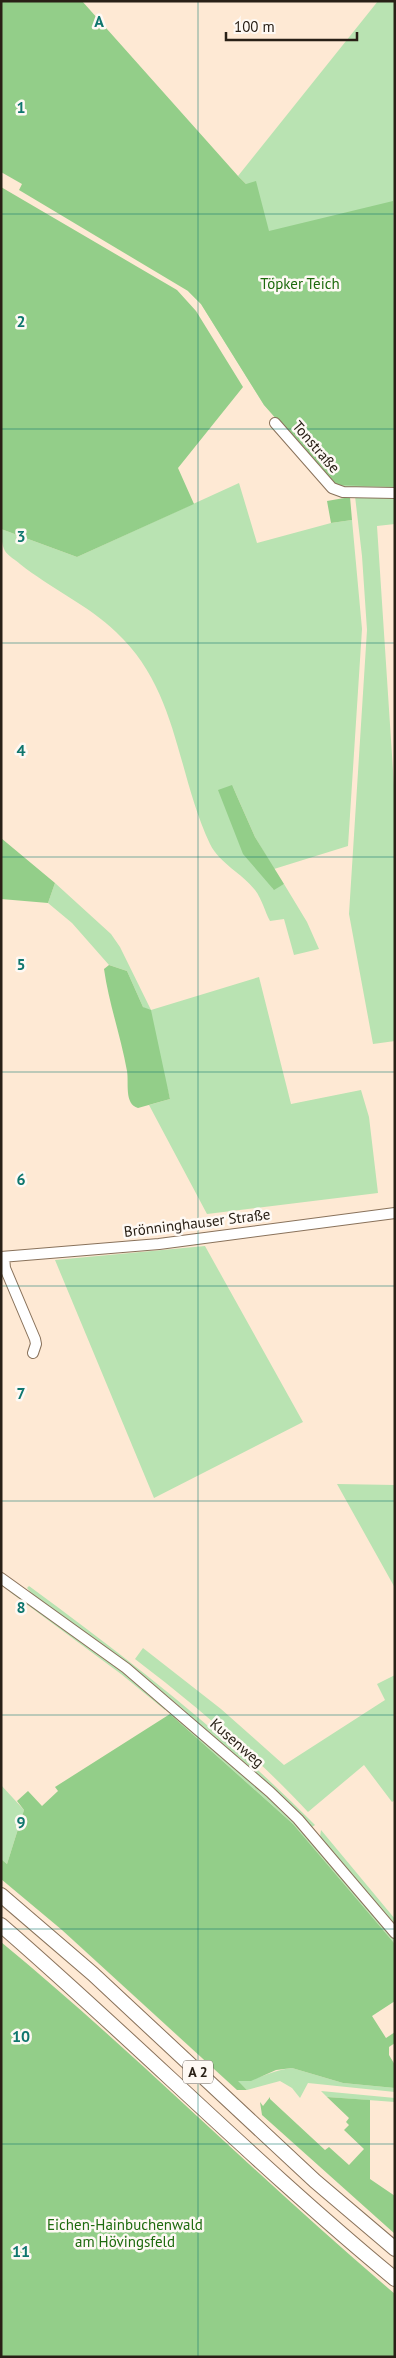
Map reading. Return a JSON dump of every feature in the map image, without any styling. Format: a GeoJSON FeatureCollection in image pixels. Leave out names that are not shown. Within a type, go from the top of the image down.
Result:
{"type":"FeatureCollection","features":[{"type":"Feature","properties":{"kind":"highway","name":"A 2"},"geometry":{"type":"LineString","coordinates":[[1,1895],[93,1974],[315,2181],[395,2249]]}},
{"type":"Feature","properties":{"kind":"highway","name":"A 2"},"geometry":{"type":"LineString","coordinates":[[1,1925],[75,1989],[281,2180],[395,2279]]}},
{"type":"Feature","properties":{"kind":"street","name":"Tonstraße"},"geometry":{"type":"LineString","coordinates":[[275,423],[332,488],[344,492],[395,493]]}},
{"type":"Feature","properties":{"kind":"street","name":"Brönninghauser Straße"},"geometry":{"type":"LineString","coordinates":[[3,1257],[158,1244],[395,1213]]}},
{"type":"Feature","properties":{"kind":"street"},"geometry":{"type":"LineString","coordinates":[[3,1257],[5,1268],[35,1339],[36,1344],[33,1353]]}},
{"type":"Feature","properties":{"kind":"street","name":"Kusenweg"},"geometry":{"type":"LineString","coordinates":[[1,1570],[35,1601]]}},
{"type":"Feature","properties":{"kind":"street","name":"Kusenweg"},"geometry":{"type":"LineString","coordinates":[[1,1578],[126,1668],[270,1792],[298,1819],[395,1933]]}},
{"type":"Feature","properties":{"kind":"green space"},"geometry":{"type":"Polygon","coordinates":[[[1,1],[82,1],[238,176],[246,184],[256,181],[269,231],[393,201],[395,487],[334,485],[264,405],[201,304],[188,291],[19,190],[22,184],[1,172],[1,1]]]}},
{"type":"Feature","properties":{"kind":"green space","name":"Töpker Teich"},"geometry":{"type":"Polygon","coordinates":[[[378,1],[395,1],[395,487],[342,487],[315,463],[306,450],[264,405],[201,304],[188,291],[246,184],[238,176],[378,1]]]}},
{"type":"Feature","properties":{"kind":"green space"},"geometry":{"type":"Polygon","coordinates":[[[1,187],[177,290],[196,311],[243,387],[178,468],[194,504],[77,557],[1,529],[1,187]]]}},
{"type":"Feature","properties":{"kind":"green space"},"geometry":{"type":"Polygon","coordinates":[[[239,483],[257,543],[331,523],[352,520],[362,629],[348,846],[274,869],[255,837],[232,785],[273,889],[284,884],[307,922],[319,949],[294,955],[284,919],[270,921],[255,890],[219,857],[210,844],[199,817],[164,706],[152,680],[137,655],[105,622],[8,555],[4,549],[1,537],[1,529],[77,557],[239,483]]]}},
{"type":"Feature","properties":{"kind":"green space"},"geometry":{"type":"Polygon","coordinates":[[[355,496],[395,496],[395,524],[377,526],[395,801],[395,1041],[373,1044],[349,914],[367,630],[362,556],[355,496]]]}},
{"type":"Feature","properties":{"kind":"green space"},"geometry":{"type":"Polygon","coordinates":[[[350,497],[352,520],[331,523],[327,501],[350,497]]]}},
{"type":"Feature","properties":{"kind":"green space"},"geometry":{"type":"Polygon","coordinates":[[[232,785],[255,837],[284,884],[274,890],[243,854],[218,790],[232,785]]]}},
{"type":"Feature","properties":{"kind":"green space"},"geometry":{"type":"Polygon","coordinates":[[[1,838],[55,883],[48,903],[1,899],[1,838]]]}},
{"type":"Feature","properties":{"kind":"green space"},"geometry":{"type":"Polygon","coordinates":[[[55,883],[111,934],[120,947],[151,1010],[259,977],[291,1104],[361,1090],[369,1117],[378,1193],[207,1214],[149,1105],[170,1099],[147,1010],[143,1007],[127,971],[109,965],[72,923],[48,903],[55,883]]]}},
{"type":"Feature","properties":{"kind":"green space"},"geometry":{"type":"Polygon","coordinates":[[[109,965],[127,971],[143,1007],[151,1010],[170,1099],[138,1108],[134,1106],[129,1098],[127,1071],[104,969],[109,965]]]}},
{"type":"Feature","properties":{"kind":"green space"},"geometry":{"type":"Polygon","coordinates":[[[205,1246],[303,1422],[154,1498],[55,1260],[205,1246]]]}},
{"type":"Feature","properties":{"kind":"green space"},"geometry":{"type":"Polygon","coordinates":[[[337,1484],[395,1485],[395,1588],[337,1484]]]}},
{"type":"Feature","properties":{"kind":"green space"},"geometry":{"type":"Polygon","coordinates":[[[29,1586],[177,1700],[282,1792],[315,1825],[312,1827],[184,1710],[132,1667],[34,1596],[27,1588],[29,1586]]]}},
{"type":"Feature","properties":{"kind":"green space"},"geometry":{"type":"Polygon","coordinates":[[[13,1589],[122,1670],[165,1705],[165,1710],[121,1674],[10,1592],[13,1589]]]}},
{"type":"Feature","properties":{"kind":"green space"},"geometry":{"type":"Polygon","coordinates":[[[143,1648],[221,1709],[284,1765],[385,1700],[377,1684],[395,1675],[395,1800],[392,1802],[364,1765],[308,1812],[225,1732],[135,1659],[143,1648]]]}},
{"type":"Feature","properties":{"kind":"green space"},"geometry":{"type":"Polygon","coordinates":[[[175,1713],[294,1821],[395,1940],[395,1944],[293,1824],[170,1714],[175,1713]]]}},
{"type":"Feature","properties":{"kind":"green space"},"geometry":{"type":"Polygon","coordinates":[[[170,1714],[293,1824],[395,1944],[395,2001],[372,2016],[386,2038],[395,2032],[395,2043],[389,2047],[389,2055],[395,2065],[395,2088],[343,2083],[292,2068],[276,2070],[251,2081],[238,2081],[247,2090],[237,2090],[62,1930],[1,1879],[1,1859],[7,1864],[24,1810],[17,1801],[28,1791],[42,1806],[58,1791],[55,1787],[170,1714]]]}},
{"type":"Feature","properties":{"kind":"green space"},"geometry":{"type":"Polygon","coordinates":[[[1,1785],[24,1810],[7,1864],[1,1859],[1,1785]]]}},
{"type":"Feature","properties":{"kind":"green space"},"geometry":{"type":"Polygon","coordinates":[[[321,1830],[395,1919],[395,1927],[320,1837],[321,1830]]]}},
{"type":"Feature","properties":{"kind":"green space","name":"Eichen-Hainbuchenwald am Hövingsfeld"},"geometry":{"type":"Polygon","coordinates":[[[1,1942],[101,2028],[296,2207],[395,2294],[395,2357],[1,2357],[1,1942]]]}},
{"type":"Feature","properties":{"kind":"green space"},"geometry":{"type":"Polygon","coordinates":[[[292,2068],[343,2083],[395,2088],[395,2092],[308,2083],[300,2098],[292,2088],[280,2081],[247,2090],[237,2081],[244,2081],[292,2068]]]}},
{"type":"Feature","properties":{"kind":"green space"},"geometry":{"type":"Polygon","coordinates":[[[321,2091],[395,2098],[395,2102],[327,2097],[321,2091]]]}},
{"type":"Feature","properties":{"kind":"green space"},"geometry":{"type":"Polygon","coordinates":[[[270,2097],[325,2150],[329,2147],[349,2165],[364,2149],[344,2130],[349,2125],[346,2122],[349,2118],[327,2097],[370,2100],[370,2179],[395,2196],[395,2234],[262,2115],[260,2102],[263,2106],[270,2097]]]}}]}
